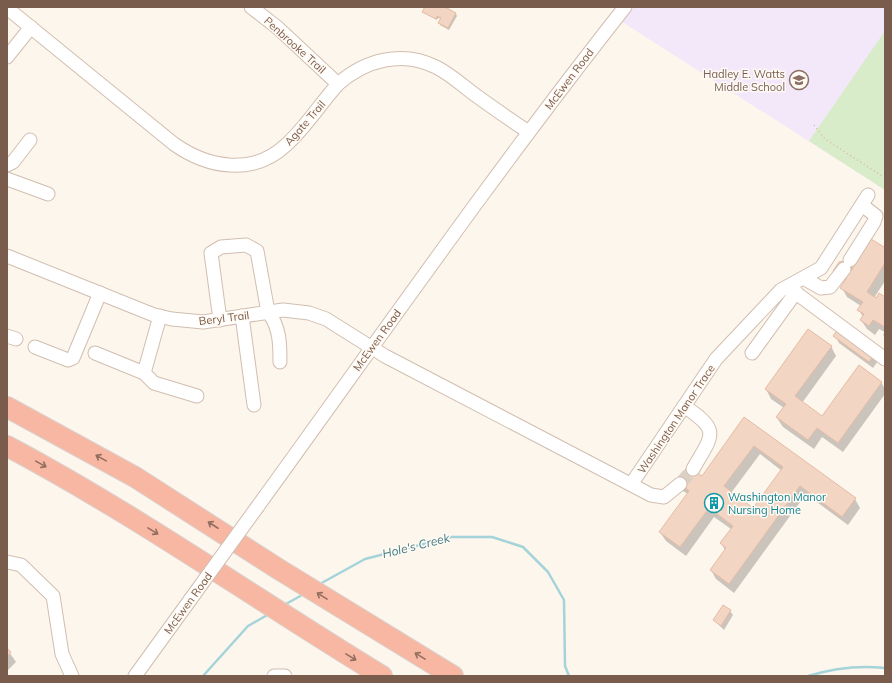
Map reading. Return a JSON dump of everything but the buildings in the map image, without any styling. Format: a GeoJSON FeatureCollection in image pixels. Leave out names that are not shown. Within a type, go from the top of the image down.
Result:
{"type":"FeatureCollection","features":[{"type":"Feature","properties":{"kind":"highway"},"geometry":{"type":"LineString","coordinates":[[7,407],[135,477],[355,617],[453,676]]}},
{"type":"Feature","properties":{"kind":"highway"},"geometry":{"type":"LineString","coordinates":[[7,446],[108,502],[382,676]]}},
{"type":"Feature","properties":{"kind":"street","name":"Penbrooke Trail"},"geometry":{"type":"LineString","coordinates":[[251,7],[278,28],[338,84]]}},
{"type":"Feature","properties":{"kind":"street","name":"McEwen Road"},"geometry":{"type":"LineString","coordinates":[[134,676],[529,132],[625,7]]}},
{"type":"Feature","properties":{"kind":"street","name":"Agate Trail"},"geometry":{"type":"LineString","coordinates":[[7,8],[174,144],[197,158],[223,165],[244,165],[256,163],[277,152],[304,126],[338,84],[357,69],[381,60],[407,59],[424,63],[447,74],[529,132]]}},
{"type":"Feature","properties":{"kind":"street"},"geometry":{"type":"LineString","coordinates":[[7,57],[31,27]]}},
{"type":"Feature","properties":{"kind":"street"},"geometry":{"type":"LineString","coordinates":[[7,165],[13,162],[30,140]]}},
{"type":"Feature","properties":{"kind":"street"},"geometry":{"type":"LineString","coordinates":[[8,182],[48,194]]}},
{"type":"Feature","properties":{"kind":"street","name":"Washington Manor Trace"},"geometry":{"type":"LineString","coordinates":[[372,348],[608,474],[632,483],[716,359],[781,290],[792,289],[805,278],[821,268],[865,200],[876,216],[874,222],[847,265],[830,287],[822,288],[805,278]]}},
{"type":"Feature","properties":{"kind":"street"},"geometry":{"type":"LineString","coordinates":[[220,320],[211,253],[221,247],[246,244],[257,251],[268,312],[275,320],[280,338],[280,362]]}},
{"type":"Feature","properties":{"kind":"street","name":"Beryl Trail"},"geometry":{"type":"LineString","coordinates":[[7,256],[160,316],[187,322],[220,320],[283,310],[309,313],[338,325],[372,348]]}},
{"type":"Feature","properties":{"kind":"street"},"geometry":{"type":"LineString","coordinates":[[752,353],[792,289],[885,359]]}},
{"type":"Feature","properties":{"kind":"street"},"geometry":{"type":"LineString","coordinates":[[35,347],[68,360],[73,358],[100,293]]}},
{"type":"Feature","properties":{"kind":"street"},"geometry":{"type":"LineString","coordinates":[[144,373],[160,316]]}},
{"type":"Feature","properties":{"kind":"street"},"geometry":{"type":"LineString","coordinates":[[242,316],[254,406]]}},
{"type":"Feature","properties":{"kind":"street"},"geometry":{"type":"LineString","coordinates":[[95,353],[144,373],[154,383],[197,396]]}},
{"type":"Feature","properties":{"kind":"street"},"geometry":{"type":"LineString","coordinates":[[684,406],[708,424],[710,433],[710,440],[693,469]]}},
{"type":"Feature","properties":{"kind":"street"},"geometry":{"type":"LineString","coordinates":[[632,483],[651,495],[664,497],[680,484]]}},
{"type":"Feature","properties":{"kind":"street"},"geometry":{"type":"LineString","coordinates":[[8,564],[21,565],[53,596],[62,654],[72,676]]}},
{"type":"Feature","properties":{"kind":"street"},"geometry":{"type":"LineString","coordinates":[[274,676],[285,676]]}},
{"type":"Feature","properties":{"kind":"path"},"geometry":{"type":"LineString","coordinates":[[814,125],[825,139],[885,178]]}},
{"type":"Feature","properties":{"kind":"shaded area","name":"Hadley E. Watts Middle School"},"geometry":{"type":"Polygon","coordinates":[[[625,7],[885,7],[885,190],[616,18],[625,7]]]}},
{"type":"Feature","properties":{"kind":"green space"},"geometry":{"type":"Polygon","coordinates":[[[885,31],[885,190],[809,141],[885,31]]]}},
{"type":"Feature","properties":{"kind":"waterway","name":"Hole's Creek"},"geometry":{"type":"LineString","coordinates":[[318,585],[365,559],[451,537],[492,537],[523,547],[548,572],[564,600],[565,666],[569,676]]}},
{"type":"Feature","properties":{"kind":"waterway","name":"Hole's Creek"},"geometry":{"type":"LineString","coordinates":[[284,605],[304,594]]}},
{"type":"Feature","properties":{"kind":"waterway","name":"Hole's Creek"},"geometry":{"type":"LineString","coordinates":[[203,676],[248,626],[269,614]]}},
{"type":"Feature","properties":{"kind":"waterway","name":"Hole's Creek"},"geometry":{"type":"LineString","coordinates":[[808,676],[846,668],[885,668]]}},
{"type":"Feature","properties":{"kind":"tunnel"},"geometry":{"type":"LineString","coordinates":[[680,484],[693,469]]}},
{"type":"Feature","properties":{"kind":"place","name":"Hadley E. Watts Middle School"},"geometry":{"type":"Point","coordinates":[799,80]}},
{"type":"Feature","properties":{"kind":"place","name":"Washington Manor Nursing Home"},"geometry":{"type":"Point","coordinates":[714,503]}}]}
